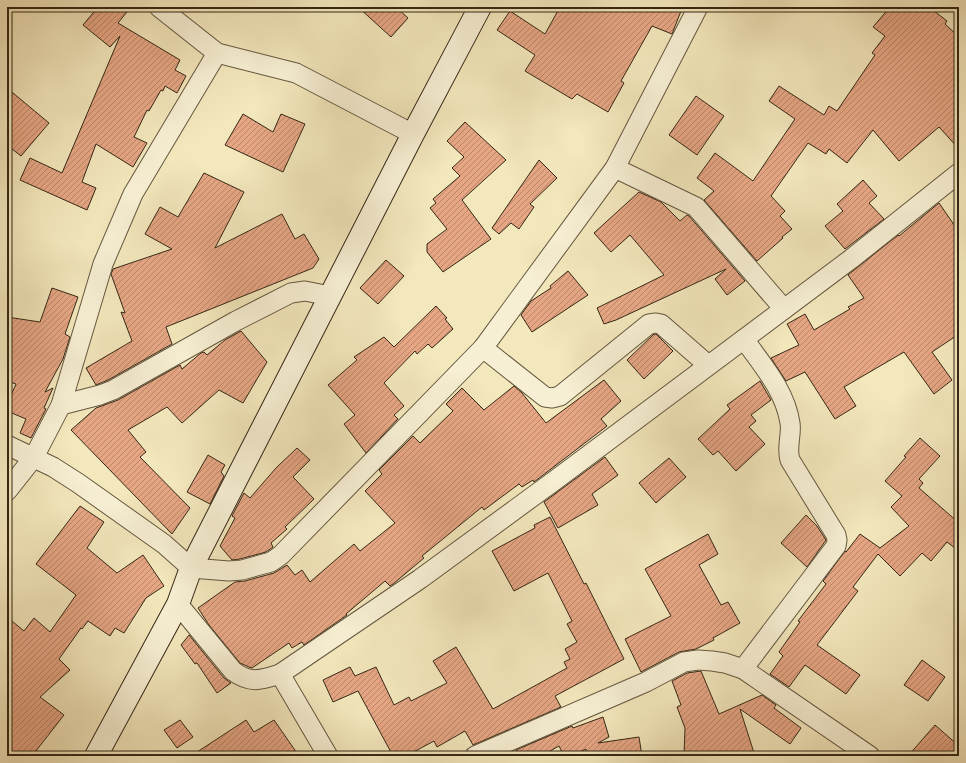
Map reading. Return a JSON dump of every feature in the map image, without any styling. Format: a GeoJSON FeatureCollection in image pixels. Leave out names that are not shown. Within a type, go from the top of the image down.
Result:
{"type":"FeatureCollection","features":[{"type":"Feature","properties":{"kind":"main road"},"geometry":{"type":"LineString","coordinates":[[96,756],[178,604],[191,568],[413,134],[480,7]]}},
{"type":"Feature","properties":{"kind":"street"},"geometry":{"type":"LineString","coordinates":[[159,7],[216,53],[296,74],[413,134]]}},
{"type":"Feature","properties":{"kind":"street"},"geometry":{"type":"LineString","coordinates":[[7,445],[53,467],[78,483],[158,539],[191,568],[229,571],[242,570],[271,562],[281,555],[483,348],[615,168],[698,7]]}},
{"type":"Feature","properties":{"kind":"street"},"geometry":{"type":"LineString","coordinates":[[7,491],[34,457],[61,405],[103,264],[133,194],[216,53]]}},
{"type":"Feature","properties":{"kind":"street"},"geometry":{"type":"LineString","coordinates":[[615,168],[696,207],[784,309]]}},
{"type":"Feature","properties":{"kind":"street"},"geometry":{"type":"LineString","coordinates":[[178,604],[233,671],[240,677],[250,680],[263,679],[280,674],[420,579],[548,486],[851,259],[959,173]]}},
{"type":"Feature","properties":{"kind":"street"},"geometry":{"type":"LineString","coordinates":[[61,405],[100,396],[113,390],[236,321],[291,293],[305,291],[330,296]]}},
{"type":"Feature","properties":{"kind":"street"},"geometry":{"type":"LineString","coordinates":[[483,348],[544,396],[552,398],[560,396],[649,324],[661,324],[708,365]]}},
{"type":"Feature","properties":{"kind":"street"},"geometry":{"type":"LineString","coordinates":[[743,669],[836,546],[837,540],[836,535],[790,460],[788,454],[790,425],[784,399],[744,339]]}},
{"type":"Feature","properties":{"kind":"street"},"geometry":{"type":"LineString","coordinates":[[475,756],[646,682],[684,662],[698,660],[725,663],[743,669],[867,756]]}},
{"type":"Feature","properties":{"kind":"street"},"geometry":{"type":"LineString","coordinates":[[280,674],[328,756]]}},
{"type":"Feature","properties":{"kind":"building"},"geometry":{"type":"Polygon","coordinates":[[[98,7],[131,7],[118,23],[180,60],[175,70],[186,76],[177,93],[165,86],[163,91],[161,90],[149,111],[147,110],[134,137],[147,143],[133,167],[96,144],[82,182],[96,188],[87,210],[20,180],[30,158],[62,173],[120,36],[110,47],[83,25],[98,7]]]}},
{"type":"Feature","properties":{"kind":"building"},"geometry":{"type":"Polygon","coordinates":[[[358,7],[396,7],[408,18],[391,37],[358,7]]]}},
{"type":"Feature","properties":{"kind":"building"},"geometry":{"type":"Polygon","coordinates":[[[560,7],[671,7],[681,11],[672,34],[652,26],[621,81],[624,83],[608,112],[577,94],[572,99],[525,71],[535,55],[497,30],[510,11],[545,34],[560,7]]]}},
{"type":"Feature","properties":{"kind":"building"},"geometry":{"type":"Polygon","coordinates":[[[890,7],[929,7],[947,21],[945,24],[959,37],[959,149],[939,127],[899,161],[873,130],[847,163],[829,149],[826,154],[808,143],[771,196],[785,211],[780,216],[792,229],[757,261],[704,200],[714,191],[697,178],[715,153],[753,181],[795,119],[769,101],[779,86],[824,115],[829,106],[837,111],[875,55],[872,53],[885,36],[873,27],[890,7]]]}},
{"type":"Feature","properties":{"kind":"building"},"geometry":{"type":"Polygon","coordinates":[[[7,88],[49,123],[21,156],[7,145],[7,88]]]}},
{"type":"Feature","properties":{"kind":"building"},"geometry":{"type":"Polygon","coordinates":[[[696,96],[724,116],[697,155],[669,135],[696,96]]]}},
{"type":"Feature","properties":{"kind":"building"},"geometry":{"type":"Polygon","coordinates":[[[243,114],[273,132],[281,114],[305,124],[283,172],[225,145],[243,114]]]}},
{"type":"Feature","properties":{"kind":"building"},"geometry":{"type":"Polygon","coordinates":[[[465,122],[506,160],[462,200],[491,239],[443,272],[427,252],[427,244],[447,229],[430,208],[436,203],[433,199],[460,176],[452,168],[464,157],[447,141],[465,122]]]}},
{"type":"Feature","properties":{"kind":"building"},"geometry":{"type":"Polygon","coordinates":[[[539,160],[557,178],[530,204],[534,207],[519,229],[511,223],[499,234],[492,228],[539,160]]]}},
{"type":"Feature","properties":{"kind":"building"},"geometry":{"type":"Polygon","coordinates":[[[204,173],[244,192],[215,248],[282,214],[295,239],[304,234],[319,259],[313,268],[166,327],[172,344],[108,380],[96,385],[86,368],[132,341],[121,312],[125,313],[111,274],[113,269],[172,249],[145,234],[160,207],[178,217],[204,173]]]}},
{"type":"Feature","properties":{"kind":"building"},"geometry":{"type":"Polygon","coordinates":[[[863,180],[877,196],[869,203],[884,219],[845,249],[825,226],[843,211],[837,204],[863,180]]]}},
{"type":"Feature","properties":{"kind":"building"},"geometry":{"type":"Polygon","coordinates":[[[639,192],[661,202],[680,221],[687,215],[689,216],[745,281],[727,295],[715,279],[726,269],[616,320],[604,324],[597,308],[664,275],[630,235],[611,252],[594,233],[639,192]]]}},
{"type":"Feature","properties":{"kind":"building"},"geometry":{"type":"Polygon","coordinates":[[[939,203],[959,232],[959,334],[932,352],[952,380],[934,394],[904,352],[844,387],[856,406],[835,419],[805,372],[786,381],[771,358],[799,345],[787,324],[805,314],[814,330],[850,309],[848,307],[864,298],[848,275],[939,203]]]}},
{"type":"Feature","properties":{"kind":"building"},"geometry":{"type":"Polygon","coordinates":[[[386,260],[404,276],[378,304],[360,288],[386,260]]]}},
{"type":"Feature","properties":{"kind":"building"},"geometry":{"type":"Polygon","coordinates":[[[568,271],[588,295],[532,332],[521,315],[531,301],[551,288],[550,286],[568,271]]]}},
{"type":"Feature","properties":{"kind":"building"},"geometry":{"type":"Polygon","coordinates":[[[52,288],[78,297],[65,334],[70,337],[63,359],[45,392],[53,388],[44,408],[46,409],[31,438],[20,433],[26,419],[7,411],[7,404],[16,384],[7,381],[7,317],[40,322],[52,288]]]}},
{"type":"Feature","properties":{"kind":"building"},"geometry":{"type":"Polygon","coordinates":[[[436,306],[447,318],[445,319],[453,329],[432,348],[428,344],[417,354],[415,351],[384,383],[404,406],[394,415],[398,419],[366,453],[344,424],[355,415],[328,385],[357,360],[354,357],[384,337],[394,347],[436,306]]]}},
{"type":"Feature","properties":{"kind":"building"},"geometry":{"type":"Polygon","coordinates":[[[241,331],[267,362],[243,403],[219,390],[182,423],[167,407],[128,430],[146,452],[140,457],[190,508],[172,534],[71,430],[96,408],[118,400],[180,365],[182,369],[201,353],[204,352],[207,355],[225,340],[241,331]]]}},
{"type":"Feature","properties":{"kind":"building"},"geometry":{"type":"Polygon","coordinates":[[[654,334],[656,334],[673,351],[644,379],[627,360],[654,334]]]}},
{"type":"Feature","properties":{"kind":"building"},"geometry":{"type":"Polygon","coordinates":[[[604,380],[621,401],[601,419],[607,426],[534,482],[533,480],[522,487],[519,484],[484,510],[482,507],[422,556],[424,558],[393,584],[390,586],[385,581],[346,614],[347,615],[304,645],[302,642],[292,648],[289,643],[252,668],[249,667],[240,663],[209,625],[198,608],[235,582],[245,581],[274,573],[287,565],[295,575],[302,570],[310,582],[354,544],[360,551],[395,523],[365,491],[382,474],[379,470],[413,436],[420,443],[453,411],[446,404],[462,388],[484,410],[514,386],[522,393],[546,423],[604,380]]]}},
{"type":"Feature","properties":{"kind":"building"},"geometry":{"type":"Polygon","coordinates":[[[760,381],[771,400],[751,415],[756,421],[749,427],[765,444],[736,471],[718,451],[713,455],[698,439],[730,409],[727,405],[760,381]]]}},
{"type":"Feature","properties":{"kind":"building"},"geometry":{"type":"Polygon","coordinates":[[[920,438],[940,456],[919,479],[923,483],[919,488],[959,523],[959,551],[947,542],[931,561],[922,553],[900,576],[878,554],[853,587],[858,591],[817,645],[860,675],[846,694],[805,665],[789,687],[770,674],[783,656],[779,652],[800,622],[798,621],[826,584],[823,581],[845,551],[846,552],[860,534],[880,548],[909,526],[891,507],[902,496],[885,481],[920,438]]]}},
{"type":"Feature","properties":{"kind":"building"},"geometry":{"type":"Polygon","coordinates":[[[297,448],[310,460],[293,477],[314,499],[285,527],[287,529],[271,543],[273,547],[266,552],[232,560],[220,546],[235,518],[232,516],[244,493],[250,498],[276,468],[297,448]]]}},
{"type":"Feature","properties":{"kind":"building"},"geometry":{"type":"Polygon","coordinates":[[[208,455],[225,465],[221,472],[224,476],[210,504],[187,492],[208,455]]]}},
{"type":"Feature","properties":{"kind":"building"},"geometry":{"type":"Polygon","coordinates":[[[605,457],[618,475],[592,494],[598,505],[558,528],[544,502],[605,457]]]}},
{"type":"Feature","properties":{"kind":"building"},"geometry":{"type":"Polygon","coordinates":[[[669,458],[686,477],[656,503],[639,483],[669,458]]]}},
{"type":"Feature","properties":{"kind":"building"},"geometry":{"type":"Polygon","coordinates":[[[80,506],[104,522],[87,548],[117,573],[143,555],[164,586],[146,598],[124,633],[115,628],[110,636],[88,621],[82,629],[81,628],[59,659],[70,670],[40,697],[64,715],[32,756],[7,756],[7,617],[24,631],[34,618],[50,632],[76,595],[36,564],[80,506]]]}},
{"type":"Feature","properties":{"kind":"building"},"geometry":{"type":"Polygon","coordinates":[[[806,515],[817,526],[826,540],[807,567],[781,543],[806,515]]]}},
{"type":"Feature","properties":{"kind":"building"},"geometry":{"type":"Polygon","coordinates":[[[550,517],[584,584],[586,583],[624,659],[555,696],[561,707],[473,745],[465,731],[437,747],[434,741],[406,756],[393,756],[358,691],[333,702],[323,680],[350,667],[355,676],[376,667],[394,705],[409,697],[411,701],[447,683],[433,661],[456,647],[493,709],[567,668],[564,662],[570,659],[565,649],[577,642],[567,624],[572,621],[548,573],[514,591],[492,551],[535,528],[534,525],[550,517]]]}},
{"type":"Feature","properties":{"kind":"building"},"geometry":{"type":"Polygon","coordinates":[[[708,534],[718,554],[699,565],[721,605],[728,602],[740,623],[713,638],[714,640],[696,649],[679,652],[641,672],[625,639],[671,616],[645,569],[708,534]]]}},
{"type":"Feature","properties":{"kind":"building"},"geometry":{"type":"Polygon","coordinates":[[[189,635],[224,678],[231,683],[217,693],[197,663],[195,664],[181,645],[189,635]]]}},
{"type":"Feature","properties":{"kind":"building"},"geometry":{"type":"Polygon","coordinates":[[[922,660],[945,677],[928,701],[904,685],[922,660]]]}},
{"type":"Feature","properties":{"kind":"building"},"geometry":{"type":"Polygon","coordinates":[[[701,671],[719,714],[762,695],[776,705],[774,708],[801,728],[790,744],[740,709],[755,756],[684,756],[685,728],[677,707],[681,705],[672,681],[687,673],[701,671]]]}},
{"type":"Feature","properties":{"kind":"building"},"geometry":{"type":"Polygon","coordinates":[[[603,717],[609,737],[598,743],[639,737],[642,756],[586,756],[586,749],[571,756],[564,756],[559,746],[541,756],[519,756],[516,750],[572,726],[573,728],[603,717]]]}},
{"type":"Feature","properties":{"kind":"building"},"geometry":{"type":"Polygon","coordinates":[[[180,720],[193,737],[177,748],[164,730],[180,720]]]}},
{"type":"Feature","properties":{"kind":"building"},"geometry":{"type":"Polygon","coordinates":[[[246,720],[254,732],[274,720],[299,756],[191,756],[246,720]]]}},
{"type":"Feature","properties":{"kind":"building"},"geometry":{"type":"Polygon","coordinates":[[[935,725],[959,746],[959,756],[908,756],[935,725]]]}}]}
